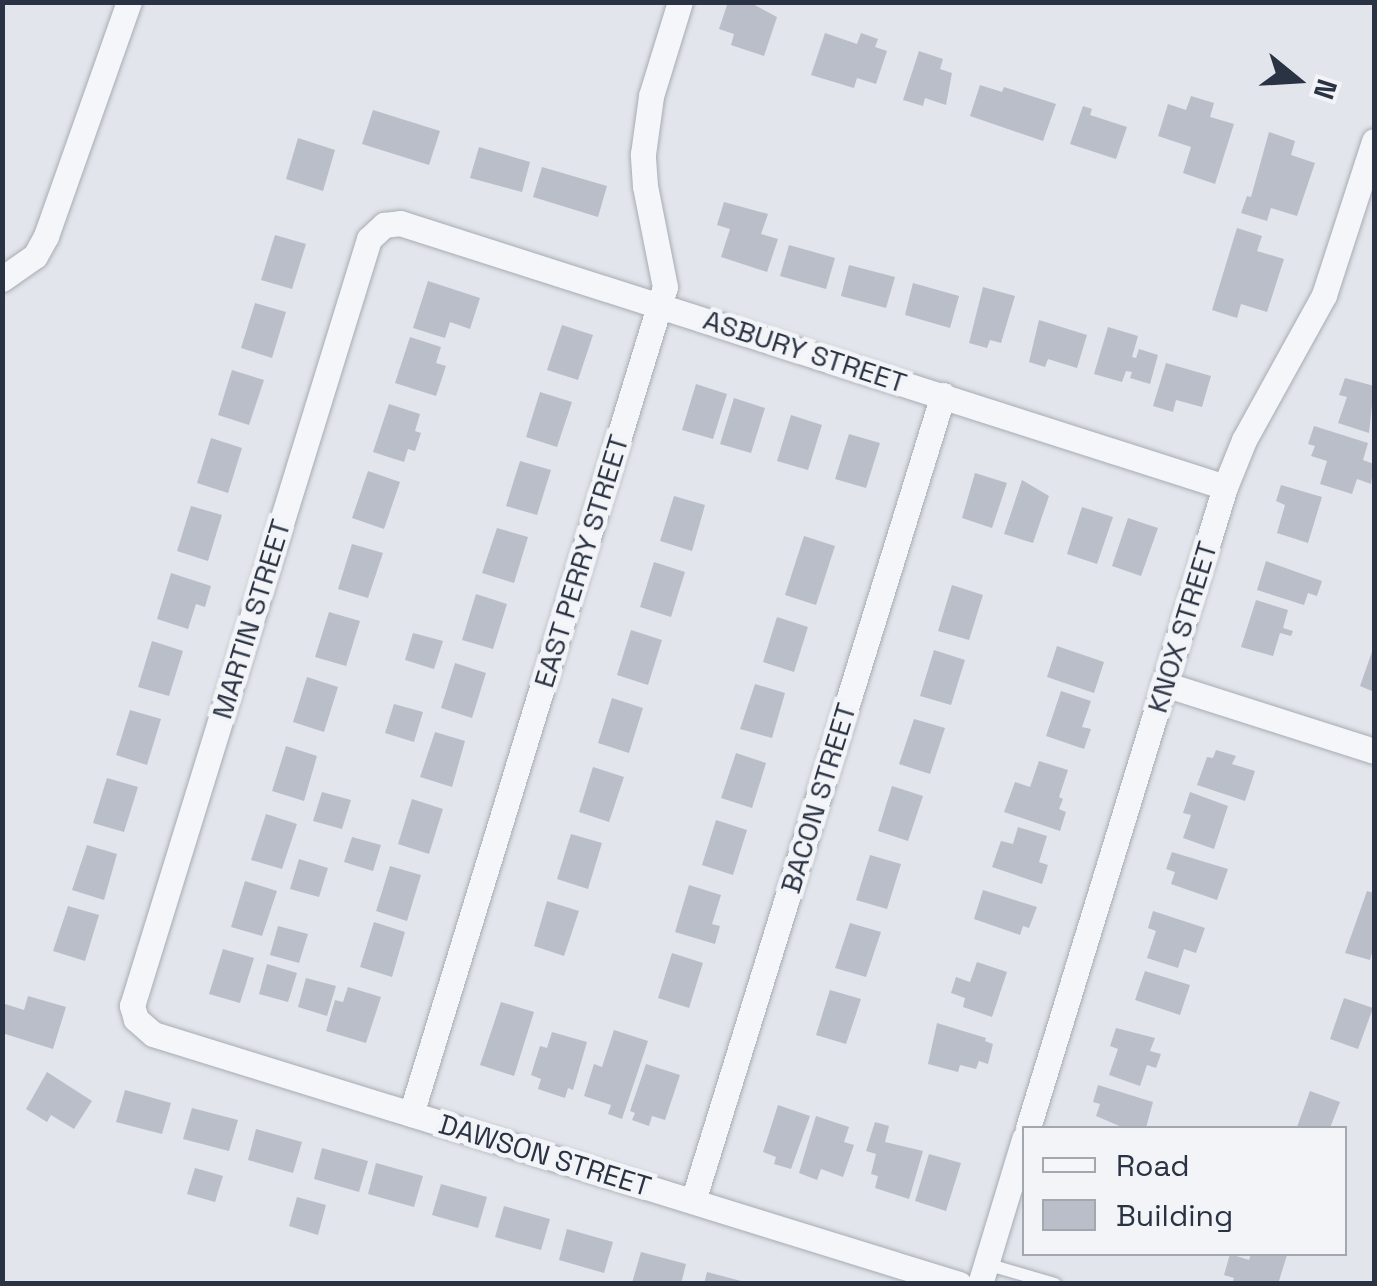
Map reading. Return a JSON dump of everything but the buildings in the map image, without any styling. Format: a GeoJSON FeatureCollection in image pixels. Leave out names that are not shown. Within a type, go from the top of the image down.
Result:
{"type":"FeatureCollection","features":[{"type":"Feature","properties":{"kind":"street"},"geometry":{"type":"LineString","coordinates":[[5,278],[35,256],[46,236],[129,2]]}},
{"type":"Feature","properties":{"kind":"street","name":"EAST PERRY STREET"},"geometry":{"type":"LineString","coordinates":[[411,1114],[660,306],[664,268],[645,186],[643,154],[651,96],[680,2]]}},
{"type":"Feature","properties":{"kind":"street","name":"KNOX STREET"},"geometry":{"type":"LineString","coordinates":[[1029,1126],[1225,487],[1244,440],[1328,284],[1374,141]]}},
{"type":"Feature","properties":{"kind":"street","name":"ASBURY STREET"},"geometry":{"type":"LineString","coordinates":[[384,225],[400,224],[1225,487]]}},
{"type":"Feature","properties":{"kind":"street","name":"MARTIN STREET"},"geometry":{"type":"LineString","coordinates":[[136,1019],[132,1006],[363,258],[369,239],[384,225]]}},
{"type":"Feature","properties":{"kind":"street","name":"BACON STREET"},"geometry":{"type":"LineString","coordinates":[[694,1201],[944,395]]}},
{"type":"Feature","properties":{"kind":"street"},"geometry":{"type":"LineString","coordinates":[[1164,684],[1374,750]]}},
{"type":"Feature","properties":{"kind":"street","name":"DAWSON STREET"},"geometry":{"type":"LineString","coordinates":[[136,1019],[153,1034],[959,1284]]}},
{"type":"Feature","properties":{"kind":"street"},"geometry":{"type":"LineString","coordinates":[[983,1274],[1022,1146]]}},
{"type":"Feature","properties":{"kind":"lane"},"geometry":{"type":"LineString","coordinates":[[983,1274],[1055,1284]]}}]}
